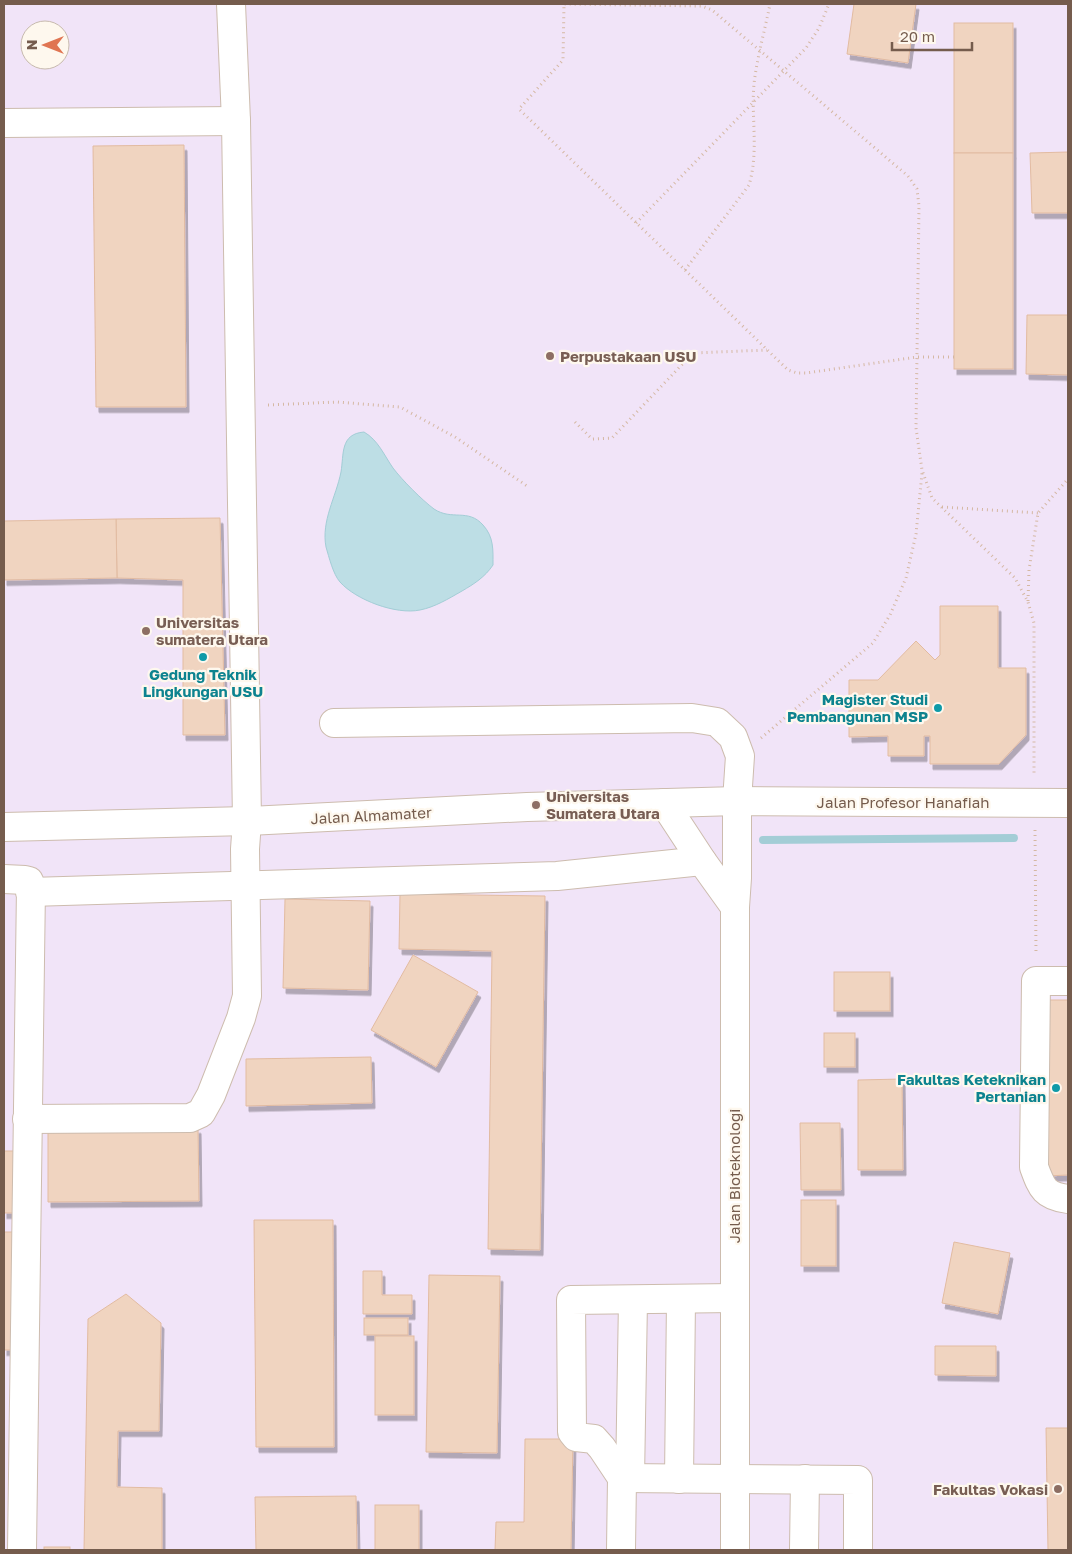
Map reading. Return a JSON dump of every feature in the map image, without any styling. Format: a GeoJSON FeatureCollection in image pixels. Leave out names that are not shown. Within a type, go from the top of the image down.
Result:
{"type":"FeatureCollection","features":[{"type":"Feature","properties":{"kind":"lane"},"geometry":{"type":"LineString","coordinates":[[27,1119],[190,1118],[201,1113],[211,1095],[247,996],[245,887],[247,821],[236,122],[231,4]]}},
{"type":"Feature","properties":{"kind":"lane"},"geometry":{"type":"LineString","coordinates":[[4,123],[236,122]]}},
{"type":"Feature","properties":{"kind":"lane"},"geometry":{"type":"LineString","coordinates":[[334,723],[692,718],[717,722],[732,736],[740,756]]}},
{"type":"Feature","properties":{"kind":"lane","name":"Jalan Bioteknologi"},"geometry":{"type":"LineString","coordinates":[[735,1550],[735,908],[737,801],[740,756]]}},
{"type":"Feature","properties":{"kind":"lane","name":"Jalan Almamater"},"geometry":{"type":"LineString","coordinates":[[4,827],[247,821],[527,807],[737,801]]}},
{"type":"Feature","properties":{"kind":"lane","name":"Jalan Profesor Hanafiah"},"geometry":{"type":"LineString","coordinates":[[737,801],[1068,803]]}},
{"type":"Feature","properties":{"kind":"lane"},"geometry":{"type":"LineString","coordinates":[[664,803],[735,908]]}},
{"type":"Feature","properties":{"kind":"lane"},"geometry":{"type":"LineString","coordinates":[[30,892],[245,887],[557,876],[702,861]]}},
{"type":"Feature","properties":{"kind":"lane"},"geometry":{"type":"LineString","coordinates":[[4,878],[29,881],[30,892],[27,1119],[14,1444],[22,1550]]}},
{"type":"Feature","properties":{"kind":"lane"},"geometry":{"type":"LineString","coordinates":[[1068,981],[1036,981],[1034,1167],[1040,1184],[1052,1197],[1068,1200]]}},
{"type":"Feature","properties":{"kind":"lane"},"geometry":{"type":"LineString","coordinates":[[626,1478],[594,1439],[576,1437],[572,1432],[571,1300],[734,1298]]}},
{"type":"Feature","properties":{"kind":"lane"},"geometry":{"type":"LineString","coordinates":[[679,1478],[681,1299]]}},
{"type":"Feature","properties":{"kind":"lane"},"geometry":{"type":"LineString","coordinates":[[621,1550],[626,1478],[633,1300]]}},
{"type":"Feature","properties":{"kind":"lane"},"geometry":{"type":"LineString","coordinates":[[626,1478],[858,1480],[858,1550]]}},
{"type":"Feature","properties":{"kind":"lane"},"geometry":{"type":"LineString","coordinates":[[804,1550],[806,1479]]}},
{"type":"Feature","properties":{"kind":"path"},"geometry":{"type":"LineString","coordinates":[[954,357],[917,357],[806,373],[788,370],[519,109],[563,60],[564,4],[702,6],[712,10],[908,176],[917,189],[919,206],[917,357],[916,428],[922,470],[932,498],[1014,578],[1028,602],[1034,623],[1036,981]]}},
{"type":"Feature","properties":{"kind":"path"},"geometry":{"type":"LineString","coordinates":[[685,270],[749,184],[752,175],[754,85],[770,4]]}},
{"type":"Feature","properties":{"kind":"path"},"geometry":{"type":"LineString","coordinates":[[636,223],[806,48],[819,28],[829,4]]}},
{"type":"Feature","properties":{"kind":"path"},"geometry":{"type":"LineString","coordinates":[[575,422],[592,439],[612,438],[693,353],[768,350]]}},
{"type":"Feature","properties":{"kind":"path"},"geometry":{"type":"LineString","coordinates":[[240,406],[337,402],[400,408],[455,437],[527,486]]}},
{"type":"Feature","properties":{"kind":"path"},"geometry":{"type":"LineString","coordinates":[[740,756],[873,643],[890,615],[906,578],[916,534],[922,470]]}},
{"type":"Feature","properties":{"kind":"path"},"geometry":{"type":"LineString","coordinates":[[1028,602],[1029,570],[1038,513],[1068,479]]}},
{"type":"Feature","properties":{"kind":"path"},"geometry":{"type":"LineString","coordinates":[[940,506],[1038,513]]}},
{"type":"Feature","properties":{"kind":"shaded area","name":"Universitas Sumatera Utara"},"geometry":{"type":"Polygon","coordinates":[[[4,4],[1068,4],[1068,1550],[4,1550],[4,4]]]}},
{"type":"Feature","properties":{"kind":"water"},"geometry":{"type":"Polygon","coordinates":[[[364,432],[377,443],[393,468],[402,478],[434,509],[447,514],[472,517],[483,525],[489,534],[492,544],[493,565],[479,580],[447,600],[426,609],[410,611],[377,605],[347,589],[333,570],[326,547],[327,518],[339,481],[343,452],[347,441],[356,434],[364,432]]]}},
{"type":"Feature","properties":{"kind":"building"},"geometry":{"type":"Polygon","coordinates":[[[854,4],[916,4],[908,63],[847,54],[854,4]]]}},
{"type":"Feature","properties":{"kind":"building"},"geometry":{"type":"Polygon","coordinates":[[[954,23],[1013,23],[1013,153],[954,153],[954,23]]]}},
{"type":"Feature","properties":{"kind":"building"},"geometry":{"type":"Polygon","coordinates":[[[184,145],[186,407],[96,407],[93,146],[184,145]]]}},
{"type":"Feature","properties":{"kind":"building"},"geometry":{"type":"Polygon","coordinates":[[[1068,152],[1068,213],[1032,213],[1030,153],[1068,152]]]}},
{"type":"Feature","properties":{"kind":"building"},"geometry":{"type":"Polygon","coordinates":[[[954,153],[1013,153],[1013,369],[954,369],[954,153]]]}},
{"type":"Feature","properties":{"kind":"building"},"geometry":{"type":"Polygon","coordinates":[[[1027,315],[1068,315],[1068,375],[1026,374],[1027,315]]]}},
{"type":"Feature","properties":{"kind":"building","name":"Gedung Teknik Lingkungan USU"},"geometry":{"type":"Polygon","coordinates":[[[220,518],[225,735],[183,735],[183,580],[117,578],[116,519],[220,518]]]}},
{"type":"Feature","properties":{"kind":"building"},"geometry":{"type":"Polygon","coordinates":[[[116,519],[117,578],[4,580],[4,521],[116,519]]]}},
{"type":"Feature","properties":{"kind":"building","name":"Magister Studi Pembangunan MSP"},"geometry":{"type":"Polygon","coordinates":[[[940,606],[998,606],[998,668],[1026,668],[1026,735],[999,764],[930,764],[930,736],[924,736],[924,756],[888,756],[888,736],[849,737],[849,680],[878,680],[916,641],[935,660],[940,655],[940,606]]]}},
{"type":"Feature","properties":{"kind":"building"},"geometry":{"type":"Polygon","coordinates":[[[400,894],[545,896],[540,1250],[488,1249],[492,951],[399,949],[400,894]]]}},
{"type":"Feature","properties":{"kind":"building"},"geometry":{"type":"Polygon","coordinates":[[[285,899],[370,901],[368,990],[283,988],[285,899]]]}},
{"type":"Feature","properties":{"kind":"building"},"geometry":{"type":"Polygon","coordinates":[[[413,955],[478,992],[436,1067],[371,1030],[413,955]]]}},
{"type":"Feature","properties":{"kind":"building"},"geometry":{"type":"Polygon","coordinates":[[[834,972],[890,972],[890,1011],[834,1011],[834,972]]]}},
{"type":"Feature","properties":{"kind":"building","name":"Fakultas Keteknikan Pertanian"},"geometry":{"type":"Polygon","coordinates":[[[1043,1000],[1068,1000],[1068,1175],[1046,1176],[1043,1000]]]}},
{"type":"Feature","properties":{"kind":"building"},"geometry":{"type":"Polygon","coordinates":[[[824,1033],[855,1033],[855,1067],[824,1067],[824,1033]]]}},
{"type":"Feature","properties":{"kind":"building"},"geometry":{"type":"Polygon","coordinates":[[[371,1057],[372,1103],[246,1106],[246,1059],[371,1057]]]}},
{"type":"Feature","properties":{"kind":"building"},"geometry":{"type":"Polygon","coordinates":[[[902,1079],[903,1170],[858,1170],[858,1080],[902,1079]]]}},
{"type":"Feature","properties":{"kind":"building"},"geometry":{"type":"Polygon","coordinates":[[[800,1123],[840,1123],[841,1190],[801,1190],[800,1123]]]}},
{"type":"Feature","properties":{"kind":"building"},"geometry":{"type":"Polygon","coordinates":[[[198,1128],[199,1201],[48,1202],[48,1129],[198,1128]]]}},
{"type":"Feature","properties":{"kind":"building"},"geometry":{"type":"Polygon","coordinates":[[[4,1151],[19,1151],[19,1213],[4,1213],[4,1151]]]}},
{"type":"Feature","properties":{"kind":"building"},"geometry":{"type":"Polygon","coordinates":[[[801,1200],[836,1200],[836,1266],[801,1266],[801,1200]]]}},
{"type":"Feature","properties":{"kind":"building"},"geometry":{"type":"Polygon","coordinates":[[[254,1220],[333,1220],[334,1447],[256,1447],[254,1220]]]}},
{"type":"Feature","properties":{"kind":"building"},"geometry":{"type":"Polygon","coordinates":[[[4,1232],[16,1232],[16,1350],[4,1350],[4,1232]]]}},
{"type":"Feature","properties":{"kind":"building"},"geometry":{"type":"Polygon","coordinates":[[[954,1242],[1010,1253],[998,1314],[942,1303],[954,1242]]]}},
{"type":"Feature","properties":{"kind":"building"},"geometry":{"type":"Polygon","coordinates":[[[363,1271],[382,1271],[382,1295],[412,1295],[412,1314],[363,1314],[363,1271]]]}},
{"type":"Feature","properties":{"kind":"building"},"geometry":{"type":"Polygon","coordinates":[[[429,1275],[500,1276],[497,1453],[426,1452],[429,1275]]]}},
{"type":"Feature","properties":{"kind":"building"},"geometry":{"type":"Polygon","coordinates":[[[126,1294],[161,1323],[159,1431],[118,1431],[117,1487],[162,1488],[162,1550],[84,1550],[88,1319],[126,1294]]]}},
{"type":"Feature","properties":{"kind":"building"},"geometry":{"type":"Polygon","coordinates":[[[364,1318],[408,1318],[408,1335],[364,1335],[364,1318]]]}},
{"type":"Feature","properties":{"kind":"building"},"geometry":{"type":"Polygon","coordinates":[[[375,1336],[414,1336],[414,1415],[375,1415],[375,1336]]]}},
{"type":"Feature","properties":{"kind":"building"},"geometry":{"type":"Polygon","coordinates":[[[935,1346],[996,1346],[996,1376],[935,1375],[935,1346]]]}},
{"type":"Feature","properties":{"kind":"building","name":"Fakultas Vokasi"},"geometry":{"type":"Polygon","coordinates":[[[1046,1428],[1068,1428],[1068,1550],[1048,1550],[1046,1428]]]}},
{"type":"Feature","properties":{"kind":"building"},"geometry":{"type":"Polygon","coordinates":[[[525,1439],[573,1439],[571,1550],[495,1550],[496,1522],[524,1522],[525,1439]]]}},
{"type":"Feature","properties":{"kind":"building"},"geometry":{"type":"Polygon","coordinates":[[[356,1496],[357,1550],[256,1550],[255,1497],[356,1496]]]}},
{"type":"Feature","properties":{"kind":"building"},"geometry":{"type":"Polygon","coordinates":[[[375,1505],[419,1505],[419,1550],[375,1550],[375,1505]]]}},
{"type":"Feature","properties":{"kind":"building"},"geometry":{"type":"Polygon","coordinates":[[[44,1547],[70,1547],[70,1550],[44,1550],[44,1547]]]}},
{"type":"Feature","properties":{"kind":"waterway"},"geometry":{"type":"LineString","coordinates":[[763,840],[1014,838]]}},
{"type":"Feature","properties":{"kind":"place","name":"Perpustakaan USU"},"geometry":{"type":"Point","coordinates":[550,356]}},
{"type":"Feature","properties":{"kind":"place","name":"Universitas sumatera Utara"},"geometry":{"type":"Point","coordinates":[146,631]}},
{"type":"Feature","properties":{"kind":"place","name":"Gedung Teknik Lingkungan USU"},"geometry":{"type":"Point","coordinates":[203,657]}},
{"type":"Feature","properties":{"kind":"place","name":"Magister Studi Pembangunan MSP"},"geometry":{"type":"Point","coordinates":[938,708]}},
{"type":"Feature","properties":{"kind":"place","name":"Universitas Sumatera Utara"},"geometry":{"type":"Point","coordinates":[536,805]}},
{"type":"Feature","properties":{"kind":"place","name":"Fakultas Keteknikan Pertanian"},"geometry":{"type":"Point","coordinates":[1056,1088]}},
{"type":"Feature","properties":{"kind":"place","name":"Fakultas Vokasi"},"geometry":{"type":"Point","coordinates":[1058,1489]}}]}
